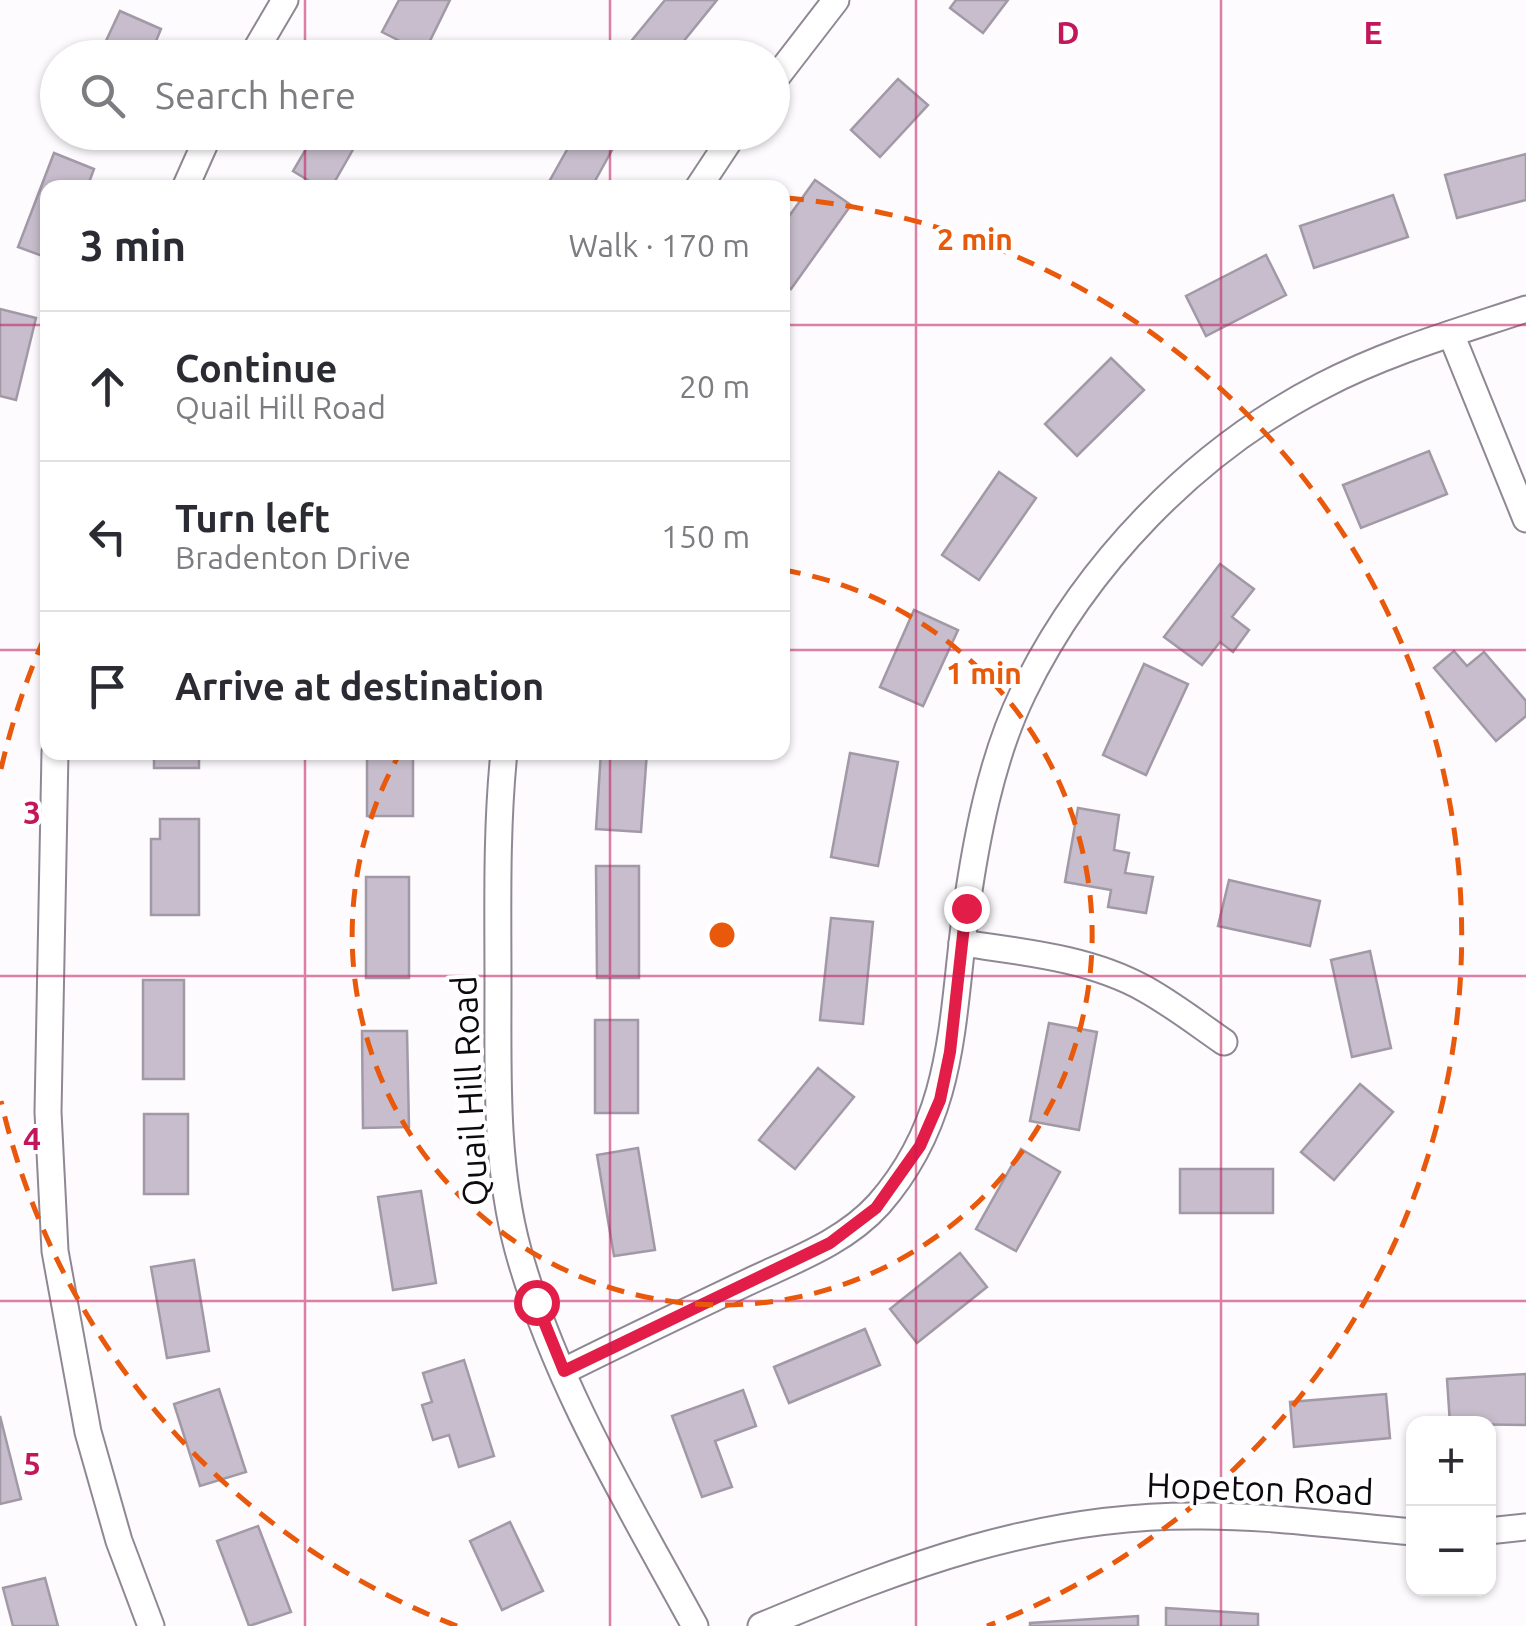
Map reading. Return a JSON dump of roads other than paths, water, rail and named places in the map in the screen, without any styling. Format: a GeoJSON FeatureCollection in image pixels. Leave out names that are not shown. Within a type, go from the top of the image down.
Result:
{"type":"FeatureCollection","features":[{"type":"Feature","properties":{"kind":"street"},"geometry":{"type":"LineString","coordinates":[[262,40],[285,0]]}},
{"type":"Feature","properties":{"kind":"street"},"geometry":{"type":"LineString","coordinates":[[790,60],[836,0]]}},
{"type":"Feature","properties":{"kind":"street"},"geometry":{"type":"LineString","coordinates":[[189,180],[202,150]]}},
{"type":"Feature","properties":{"kind":"street"},"geometry":{"type":"LineString","coordinates":[[703,180],[723,150]]}},
{"type":"Feature","properties":{"kind":"street"},"geometry":{"type":"LineString","coordinates":[[564,1371],[830,1243],[876,1208],[920,1146],[940,1100],[984,816],[1003,748],[1023,694],[1086,591],[1144,522],[1208,458],[1322,386],[1526,309]]}},
{"type":"Feature","properties":{"kind":"street"},"geometry":{"type":"LineString","coordinates":[[1452,334],[1526,519]]}},
{"type":"Feature","properties":{"kind":"street"},"geometry":{"type":"LineString","coordinates":[[56,760],[48,1112],[55,1251],[88,1432],[119,1540],[151,1626]]}},
{"type":"Feature","properties":{"kind":"street","name":"Quail Hill Road"},"geometry":{"type":"LineString","coordinates":[[504,760],[498,864],[498,1094],[504,1173],[518,1251],[586,1424],[695,1626]]}},
{"type":"Feature","properties":{"kind":"street"},"geometry":{"type":"LineString","coordinates":[[962,942],[1045,955],[1102,970],[1144,988],[1224,1042]]}},
{"type":"Feature","properties":{"kind":"street","name":"Hopeton Road"},"geometry":{"type":"LineString","coordinates":[[761,1626],[897,1569],[1061,1526],[1205,1516],[1406,1531]]}},
{"type":"Feature","properties":{"kind":"street"},"geometry":{"type":"LineString","coordinates":[[1496,1530],[1526,1528]]}}]}
